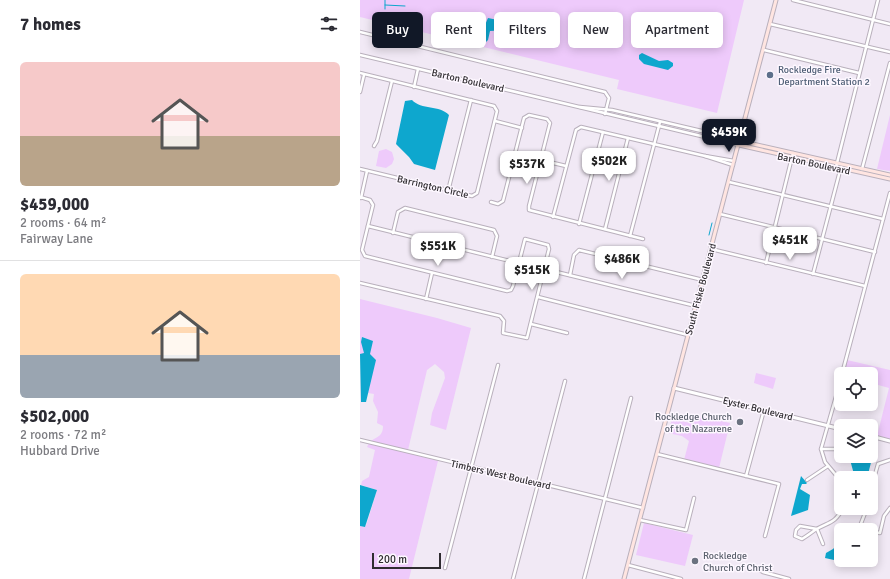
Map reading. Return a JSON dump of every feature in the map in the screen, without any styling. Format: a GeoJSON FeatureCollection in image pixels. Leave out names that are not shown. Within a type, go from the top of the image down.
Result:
{"type":"FeatureCollection","features":[{"type":"Feature","properties":{"kind":"main road","name":"South Fiske Boulevard"},"geometry":{"type":"LineString","coordinates":[[624,579],[776,0]]}},
{"type":"Feature","properties":{"kind":"main road","name":"Barton Boulevard"},"geometry":{"type":"LineString","coordinates":[[740,141],[793,153],[890,179]]}},
{"type":"Feature","properties":{"kind":"main road","name":"Barton Boulevard"},"geometry":{"type":"LineString","coordinates":[[739,145],[793,158],[836,165]]}},
{"type":"Feature","properties":{"kind":"main road"},"geometry":{"type":"LineString","coordinates":[[770,153],[777,149]]}},
{"type":"Feature","properties":{"kind":"main road","name":"Barton Boulevard"},"geometry":{"type":"LineString","coordinates":[[842,167],[862,169],[890,175]]}},
{"type":"Feature","properties":{"kind":"street"},"geometry":{"type":"LineString","coordinates":[[794,0],[890,24]]}},
{"type":"Feature","properties":{"kind":"street"},"geometry":{"type":"LineString","coordinates":[[836,165],[878,0]]}},
{"type":"Feature","properties":{"kind":"street"},"geometry":{"type":"LineString","coordinates":[[770,24],[890,52]]}},
{"type":"Feature","properties":{"kind":"street"},"geometry":{"type":"LineString","coordinates":[[360,32],[606,92],[609,98],[605,114]]}},
{"type":"Feature","properties":{"kind":"street"},"geometry":{"type":"LineString","coordinates":[[764,50],[859,73]]}},
{"type":"Feature","properties":{"kind":"street","name":"Barton Boulevard"},"geometry":{"type":"LineString","coordinates":[[360,54],[739,145]]}},
{"type":"Feature","properties":{"kind":"street"},"geometry":{"type":"LineString","coordinates":[[862,169],[890,63]]}},
{"type":"Feature","properties":{"kind":"street"},"geometry":{"type":"LineString","coordinates":[[414,86],[418,69]]}},
{"type":"Feature","properties":{"kind":"street"},"geometry":{"type":"LineString","coordinates":[[360,74],[471,100],[496,108],[495,121],[522,128]]}},
{"type":"Feature","properties":{"kind":"street"},"geometry":{"type":"LineString","coordinates":[[360,92],[364,74]]}},
{"type":"Feature","properties":{"kind":"street"},"geometry":{"type":"LineString","coordinates":[[374,146],[378,141],[392,81]]}},
{"type":"Feature","properties":{"kind":"street"},"geometry":{"type":"LineString","coordinates":[[448,191],[471,100]]}},
{"type":"Feature","properties":{"kind":"street","name":"Barton Boulevard"},"geometry":{"type":"LineString","coordinates":[[576,106],[606,109],[740,141]]}},
{"type":"Feature","properties":{"kind":"street"},"geometry":{"type":"LineString","coordinates":[[491,202],[498,204],[503,201],[526,115],[547,119],[550,123],[529,210],[579,224],[643,239]]}},
{"type":"Feature","properties":{"kind":"street","name":"Barrington Circle"},"geometry":{"type":"LineString","coordinates":[[360,169],[472,196],[477,193],[495,121]]}},
{"type":"Feature","properties":{"kind":"street"},"geometry":{"type":"LineString","coordinates":[[630,236],[660,122]]}},
{"type":"Feature","properties":{"kind":"street"},"geometry":{"type":"LineString","coordinates":[[553,217],[577,128],[580,127],[734,163]]}},
{"type":"Feature","properties":{"kind":"street"},"geometry":{"type":"LineString","coordinates":[[579,224],[603,132]]}},
{"type":"Feature","properties":{"kind":"street"},"geometry":{"type":"LineString","coordinates":[[716,140],[717,135]]}},
{"type":"Feature","properties":{"kind":"street"},"geometry":{"type":"LineString","coordinates":[[604,230],[628,138]]}},
{"type":"Feature","properties":{"kind":"street"},"geometry":{"type":"LineString","coordinates":[[766,263],[793,153]]}},
{"type":"Feature","properties":{"kind":"street"},"geometry":{"type":"LineString","coordinates":[[515,154],[566,166]]}},
{"type":"Feature","properties":{"kind":"street"},"geometry":{"type":"LineString","coordinates":[[813,274],[842,167]]}},
{"type":"Feature","properties":{"kind":"street"},"geometry":{"type":"LineString","coordinates":[[360,283],[503,319],[502,330],[505,334],[527,338],[538,297],[548,244],[545,242],[525,239],[511,290],[507,291],[365,256],[362,254],[373,205],[372,201],[360,197],[367,171]]}},
{"type":"Feature","properties":{"kind":"street"},"geometry":{"type":"LineString","coordinates":[[729,182],[883,219]]}},
{"type":"Feature","properties":{"kind":"street"},"geometry":{"type":"LineString","coordinates":[[844,367],[890,193]]}},
{"type":"Feature","properties":{"kind":"street"},"geometry":{"type":"LineString","coordinates":[[393,233],[398,212],[404,208],[494,230],[497,236],[492,257]]}},
{"type":"Feature","properties":{"kind":"street"},"geometry":{"type":"LineString","coordinates":[[720,214],[875,252]]}},
{"type":"Feature","properties":{"kind":"street"},"geometry":{"type":"LineString","coordinates":[[368,226],[518,263]]}},
{"type":"Feature","properties":{"kind":"street"},"geometry":{"type":"LineString","coordinates":[[711,249],[865,286]]}},
{"type":"Feature","properties":{"kind":"street"},"geometry":{"type":"LineString","coordinates":[[570,275],[576,252],[579,250],[703,280]]}},
{"type":"Feature","properties":{"kind":"street"},"geometry":{"type":"LineString","coordinates":[[544,269],[696,306]]}},
{"type":"Feature","properties":{"kind":"street"},"geometry":{"type":"LineString","coordinates":[[426,299],[432,273]]}},
{"type":"Feature","properties":{"kind":"street"},"geometry":{"type":"LineString","coordinates":[[538,297],[688,335]]}},
{"type":"Feature","properties":{"kind":"street"},"geometry":{"type":"LineString","coordinates":[[531,324],[567,333]]}},
{"type":"Feature","properties":{"kind":"street"},"geometry":{"type":"LineString","coordinates":[[445,568],[498,365]]}},
{"type":"Feature","properties":{"kind":"street"},"geometry":{"type":"LineString","coordinates":[[513,579],[565,381]]}},
{"type":"Feature","properties":{"kind":"street","name":"Eyster Boulevard"},"geometry":{"type":"LineString","coordinates":[[674,388],[834,426]]}},
{"type":"Feature","properties":{"kind":"street"},"geometry":{"type":"LineString","coordinates":[[584,579],[631,398]]}},
{"type":"Feature","properties":{"kind":"street"},"geometry":{"type":"LineString","coordinates":[[834,406],[821,449],[822,456],[834,473]]}},
{"type":"Feature","properties":{"kind":"street"},"geometry":{"type":"LineString","coordinates":[[746,476],[764,410]]}},
{"type":"Feature","properties":{"kind":"street"},"geometry":{"type":"LineString","coordinates":[[878,438],[890,441]]}},
{"type":"Feature","properties":{"kind":"street","name":"Timbers West Boulevard"},"geometry":{"type":"LineString","coordinates":[[360,440],[643,508]]}},
{"type":"Feature","properties":{"kind":"street"},"geometry":{"type":"LineString","coordinates":[[821,449],[834,449]]}},
{"type":"Feature","properties":{"kind":"street"},"geometry":{"type":"LineString","coordinates":[[657,454],[779,484],[765,536]]}},
{"type":"Feature","properties":{"kind":"street"},"geometry":{"type":"LineString","coordinates":[[876,471],[878,464],[890,460]]}},
{"type":"Feature","properties":{"kind":"street"},"geometry":{"type":"LineString","coordinates":[[807,480],[828,466]]}},
{"type":"Feature","properties":{"kind":"street"},"geometry":{"type":"LineString","coordinates":[[640,520],[686,530],[694,498]]}},
{"type":"Feature","properties":{"kind":"street"},"geometry":{"type":"LineString","coordinates":[[878,533],[880,533],[884,516],[890,508]]}},
{"type":"Feature","properties":{"kind":"street"},"geometry":{"type":"LineString","coordinates":[[817,529],[800,526],[796,530],[795,536],[802,539],[817,529],[830,524],[839,515]]}},
{"type":"Feature","properties":{"kind":"street"},"geometry":{"type":"LineString","coordinates":[[817,529],[823,544]]}},
{"type":"Feature","properties":{"kind":"street"},"geometry":{"type":"LineString","coordinates":[[628,565],[681,579]]}},
{"type":"Feature","properties":{"kind":"street"},"geometry":{"type":"LineString","coordinates":[[755,568],[762,572],[789,579]]}},
{"type":"Feature","properties":{"kind":"shaded area"},"geometry":{"type":"Polygon","coordinates":[[[360,0],[744,0],[717,113],[617,89],[619,80],[486,48],[486,12],[431,12],[431,34],[423,32],[423,12],[372,12],[372,20],[360,17],[360,0]]]}},
{"type":"Feature","properties":{"kind":"shaded area"},"geometry":{"type":"Polygon","coordinates":[[[890,115],[890,171],[877,169],[890,115]]]}},
{"type":"Feature","properties":{"kind":"shaded area"},"geometry":{"type":"Polygon","coordinates":[[[386,149],[392,152],[394,159],[392,164],[386,168],[376,166],[379,151],[386,149]]]}},
{"type":"Feature","properties":{"kind":"shaded area"},"geometry":{"type":"Polygon","coordinates":[[[360,299],[471,328],[446,430],[430,425],[432,413],[445,378],[444,372],[435,364],[427,370],[408,450],[371,441],[381,434],[383,426],[377,423],[378,412],[373,401],[374,394],[368,393],[372,357],[370,354],[360,354],[360,299]]]}},
{"type":"Feature","properties":{"kind":"shaded area"},"geometry":{"type":"Polygon","coordinates":[[[847,360],[877,367],[846,367],[847,360]]]}},
{"type":"Feature","properties":{"kind":"shaded area"},"geometry":{"type":"Polygon","coordinates":[[[878,367],[890,370],[890,440],[878,436],[889,388],[878,385],[878,367]]]}},
{"type":"Feature","properties":{"kind":"shaded area"},"geometry":{"type":"Polygon","coordinates":[[[756,373],[776,378],[773,389],[754,383],[756,373]]]}},
{"type":"Feature","properties":{"kind":"shaded area"},"geometry":{"type":"Polygon","coordinates":[[[693,414],[730,423],[719,468],[684,460],[689,441],[682,436],[668,433],[672,419],[690,423],[693,414]]]}},
{"type":"Feature","properties":{"kind":"shaded area"},"geometry":{"type":"Polygon","coordinates":[[[369,443],[438,461],[409,579],[360,579],[360,526],[365,527],[367,523],[377,490],[361,485],[362,481],[369,477],[375,450],[367,447],[369,443]]]}},
{"type":"Feature","properties":{"kind":"shaded area"},"geometry":{"type":"Polygon","coordinates":[[[644,523],[693,535],[685,566],[636,555],[644,523]]]}},
{"type":"Feature","properties":{"kind":"water"},"geometry":{"type":"Polygon","coordinates":[[[488,18],[494,19],[494,31],[490,31],[486,42],[486,23],[488,18]]]}},
{"type":"Feature","properties":{"kind":"water"},"geometry":{"type":"Polygon","coordinates":[[[642,53],[659,61],[668,60],[673,63],[673,66],[668,70],[644,64],[639,59],[639,55],[642,53]]]}},
{"type":"Feature","properties":{"kind":"water"},"geometry":{"type":"Polygon","coordinates":[[[412,100],[420,105],[441,110],[449,115],[435,170],[414,164],[396,144],[405,101],[412,100]]]}},
{"type":"Feature","properties":{"kind":"water"},"geometry":{"type":"Polygon","coordinates":[[[362,337],[373,341],[370,354],[376,360],[366,402],[361,402],[360,354],[364,353],[361,342],[362,337]]]}},
{"type":"Feature","properties":{"kind":"water"},"geometry":{"type":"Polygon","coordinates":[[[851,463],[871,463],[869,471],[853,471],[851,463]]]}},
{"type":"Feature","properties":{"kind":"water"},"geometry":{"type":"Polygon","coordinates":[[[801,476],[807,483],[802,484],[800,489],[810,495],[808,510],[791,516],[801,476]]]}},
{"type":"Feature","properties":{"kind":"water"},"geometry":{"type":"Polygon","coordinates":[[[360,485],[377,490],[365,527],[360,526],[360,485]]]}},
{"type":"Feature","properties":{"kind":"water"},"geometry":{"type":"Polygon","coordinates":[[[834,548],[834,560],[825,558],[826,553],[834,548]]]}},
{"type":"Feature","properties":{"kind":"waterway"},"geometry":{"type":"LineString","coordinates":[[385,0],[385,9]]}},
{"type":"Feature","properties":{"kind":"waterway"},"geometry":{"type":"LineString","coordinates":[[385,5],[405,6]]}},
{"type":"Feature","properties":{"kind":"waterway"},"geometry":{"type":"LineString","coordinates":[[709,235],[712,223]]}},
{"type":"Feature","properties":{"kind":"place","name":"Rockledge Fire Department Station 2"},"geometry":{"type":"Point","coordinates":[770,75]}},
{"type":"Feature","properties":{"kind":"place","name":"Rockledge Church of the Nazarene"},"geometry":{"type":"Point","coordinates":[740,422]}},
{"type":"Feature","properties":{"kind":"place","name":"Rockledge Church of Christ"},"geometry":{"type":"Point","coordinates":[695,561]}}]}
